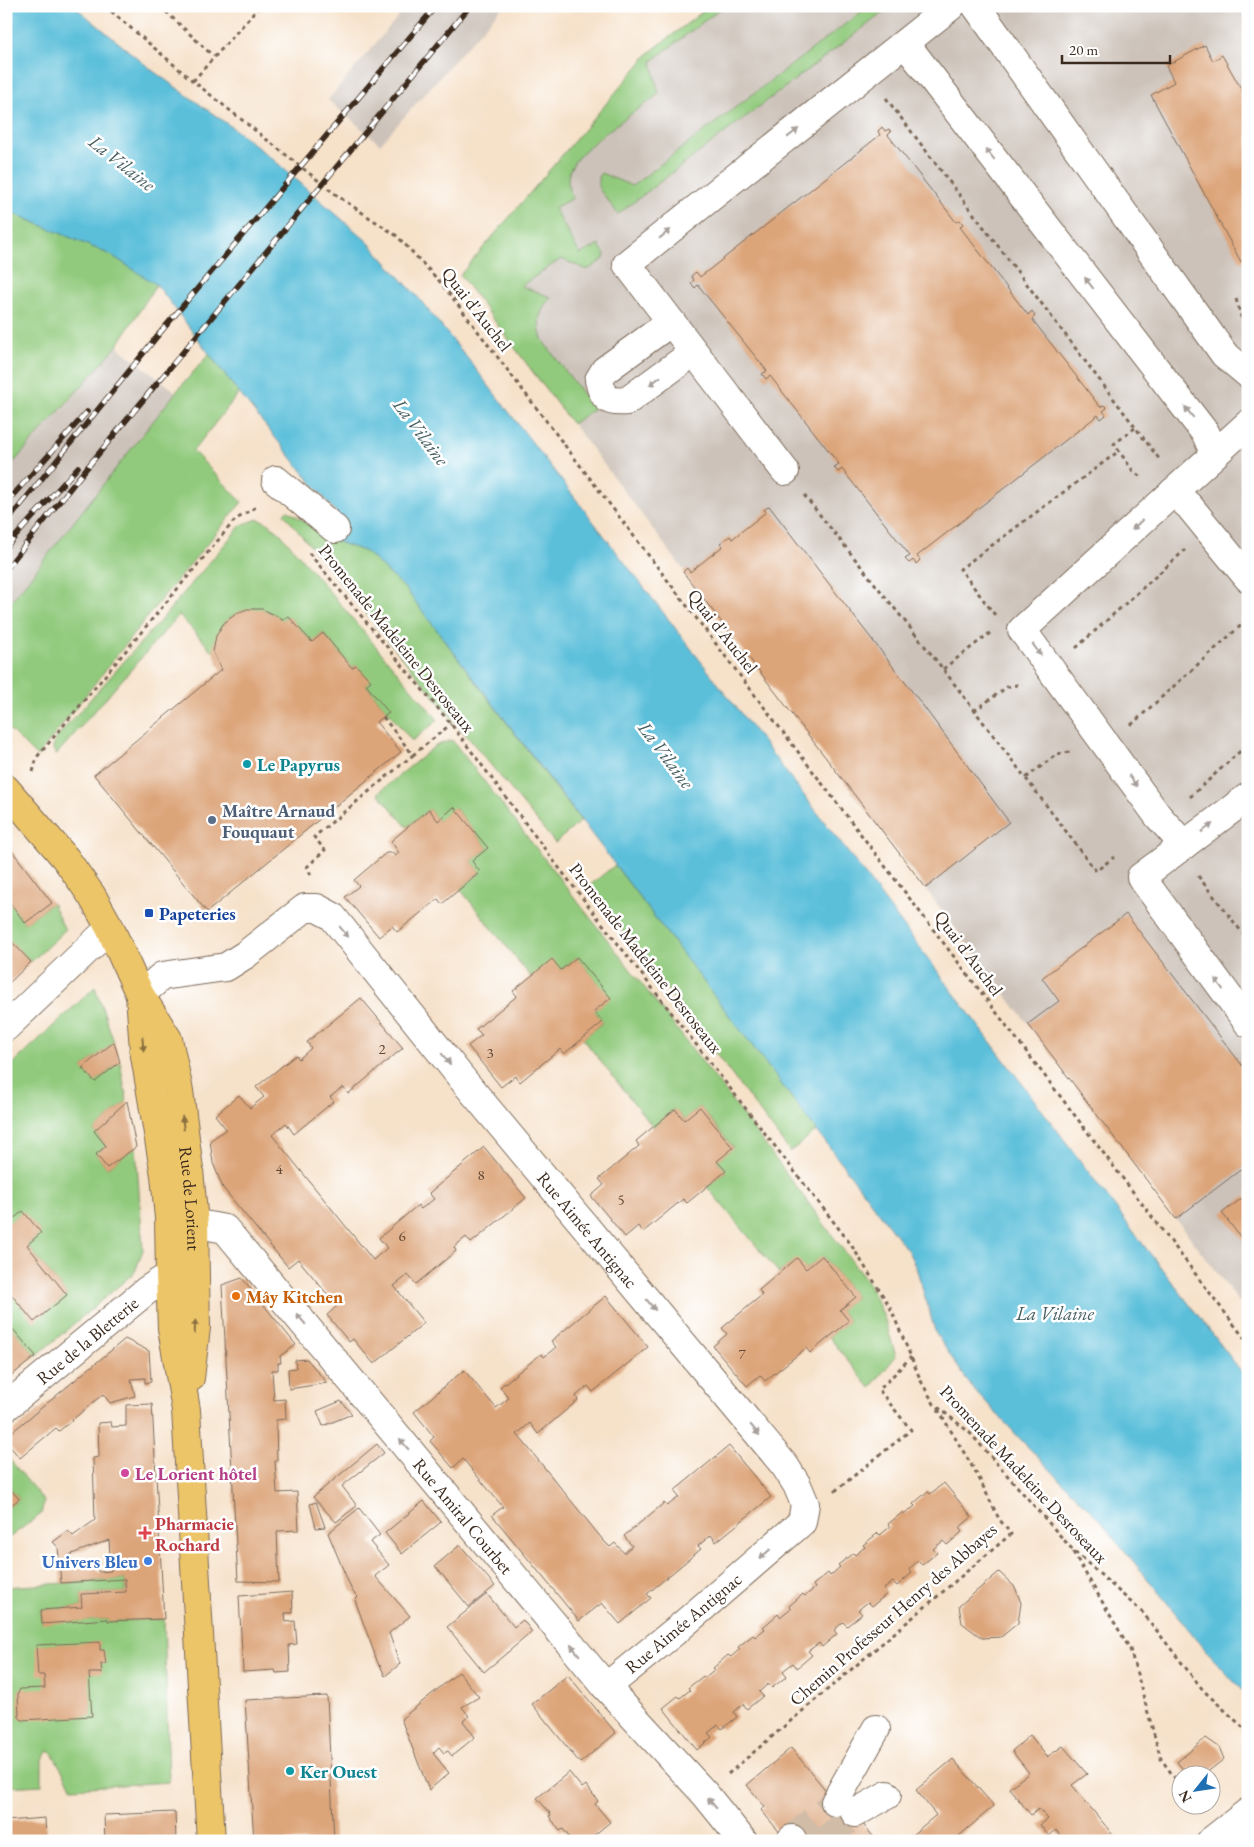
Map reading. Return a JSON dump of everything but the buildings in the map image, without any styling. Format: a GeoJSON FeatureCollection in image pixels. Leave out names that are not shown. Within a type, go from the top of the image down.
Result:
{"type":"FeatureCollection","features":[{"type":"Feature","properties":{"kind":"main road"},"geometry":{"type":"LineString","coordinates":[[15,799],[66,859],[92,896],[110,928],[140,995],[144,1050],[165,1175],[182,1221],[170,1275],[172,1328],[186,1410],[211,1841]]}},
{"type":"Feature","properties":{"kind":"main road","name":"Rue de Lorient"},"geometry":{"type":"LineString","coordinates":[[182,1221],[196,1327],[186,1410]]}},
{"type":"Feature","properties":{"kind":"street"},"geometry":{"type":"LineString","coordinates":[[785,471],[627,264],[951,6]]}},
{"type":"Feature","properties":{"kind":"street"},"geometry":{"type":"LineString","coordinates":[[976,6],[1224,354],[1248,374]]}},
{"type":"Feature","properties":{"kind":"street"},"geometry":{"type":"LineString","coordinates":[[905,43],[1206,434],[1214,453]]}},
{"type":"Feature","properties":{"kind":"street"},"geometry":{"type":"LineString","coordinates":[[671,322],[605,370],[599,380],[601,391],[606,398],[615,403],[627,402],[694,352]]}},
{"type":"Feature","properties":{"kind":"street"},"geometry":{"type":"LineString","coordinates":[[1181,847],[1022,630],[1248,424]]}},
{"type":"Feature","properties":{"kind":"street"},"geometry":{"type":"LineString","coordinates":[[276,480],[335,529]]}},
{"type":"Feature","properties":{"kind":"street"},"geometry":{"type":"LineString","coordinates":[[1173,492],[1189,506],[1248,578]]}},
{"type":"Feature","properties":{"kind":"street"},"geometry":{"type":"LineString","coordinates":[[1248,797],[1141,877],[1248,1023]]}},
{"type":"Feature","properties":{"kind":"street","name":"Rue Aimée Antignac"},"geometry":{"type":"LineString","coordinates":[[140,995],[162,976],[226,967],[245,955],[305,908],[317,908],[332,916],[464,1081],[785,1466],[797,1485],[805,1504],[802,1522],[679,1628],[606,1687]]}},
{"type":"Feature","properties":{"kind":"street"},"geometry":{"type":"LineString","coordinates":[[6,1027],[110,928]]}},
{"type":"Feature","properties":{"kind":"street","name":"Rue Amiral Courbet"},"geometry":{"type":"LineString","coordinates":[[182,1221],[225,1229],[606,1687],[704,1794],[743,1841]]}},
{"type":"Feature","properties":{"kind":"street","name":"Rue de la Bletterie"},"geometry":{"type":"LineString","coordinates":[[6,1407],[146,1291],[170,1275]]}},
{"type":"Feature","properties":{"kind":"street"},"geometry":{"type":"LineString","coordinates":[[876,1729],[845,1808],[886,1795]]}},
{"type":"Feature","properties":{"kind":"street"},"geometry":{"type":"LineString","coordinates":[[1211,1841],[1248,1812]]}},
{"type":"Feature","properties":{"kind":"path","name":"Quai d'Auchel"},"geometry":{"type":"LineString","coordinates":[[105,6],[338,197],[397,236],[442,284],[1248,1343]]}},
{"type":"Feature","properties":{"kind":"path"},"geometry":{"type":"LineString","coordinates":[[160,6],[213,56]]}},
{"type":"Feature","properties":{"kind":"path"},"geometry":{"type":"LineString","coordinates":[[193,80],[260,6]]}},
{"type":"Feature","properties":{"kind":"path"},"geometry":{"type":"LineString","coordinates":[[867,74],[1164,465]]}},
{"type":"Feature","properties":{"kind":"path"},"geometry":{"type":"LineString","coordinates":[[1236,299],[1243,324]]}},
{"type":"Feature","properties":{"kind":"path"},"geometry":{"type":"LineString","coordinates":[[995,615],[960,569],[1119,451]]}},
{"type":"Feature","properties":{"kind":"path"},"geometry":{"type":"LineString","coordinates":[[785,471],[943,669],[1096,871],[1102,866]]}},
{"type":"Feature","properties":{"kind":"path"},"geometry":{"type":"LineString","coordinates":[[15,799],[37,756],[235,520],[248,510],[260,505]]}},
{"type":"Feature","properties":{"kind":"path"},"geometry":{"type":"LineString","coordinates":[[974,711],[1007,687],[1040,680],[1208,529]]}},
{"type":"Feature","properties":{"kind":"path","name":"Promenade Madeleine Desroseaux"},"geometry":{"type":"LineString","coordinates":[[308,551],[451,724],[553,860],[850,1243],[890,1307],[921,1381],[934,1404],[970,1433],[1072,1549],[1143,1612],[1203,1690],[1248,1732]]}},
{"type":"Feature","properties":{"kind":"path"},"geometry":{"type":"LineString","coordinates":[[1026,778],[1058,754],[1091,748],[1116,738],[1248,619]]}},
{"type":"Feature","properties":{"kind":"path"},"geometry":{"type":"LineString","coordinates":[[943,669],[974,646]]}},
{"type":"Feature","properties":{"kind":"path"},"geometry":{"type":"LineString","coordinates":[[383,717],[413,755]]}},
{"type":"Feature","properties":{"kind":"path"},"geometry":{"type":"LineString","coordinates":[[307,867],[325,850],[314,837],[451,724]]}},
{"type":"Feature","properties":{"kind":"path"},"geometry":{"type":"LineString","coordinates":[[1181,847],[1248,940]]}},
{"type":"Feature","properties":{"kind":"path"},"geometry":{"type":"LineString","coordinates":[[805,1504],[819,1504],[911,1430],[879,1390],[911,1357]]}},
{"type":"Feature","properties":{"kind":"path","name":"Chemin Professeur Henry des Abbayes"},"geometry":{"type":"LineString","coordinates":[[704,1794],[1011,1534],[999,1519],[978,1476],[934,1404]]}},
{"type":"Feature","properties":{"kind":"path"},"geometry":{"type":"LineString","coordinates":[[1072,1549],[1130,1649],[1161,1759],[1172,1774]]}},
{"type":"Feature","properties":{"kind":"shaded area"},"geometry":{"type":"Polygon","coordinates":[[[407,6],[503,6],[380,144],[328,100],[407,6]]]}},
{"type":"Feature","properties":{"kind":"shaded area"},"geometry":{"type":"Polygon","coordinates":[[[710,6],[1248,6],[1248,1314],[460,275],[650,52],[710,6]]]}},
{"type":"Feature","properties":{"kind":"shaded area"},"geometry":{"type":"Polygon","coordinates":[[[117,346],[176,392],[6,608],[6,471],[117,346]]]}},
{"type":"Feature","properties":{"kind":"green space"},"geometry":{"type":"Polygon","coordinates":[[[710,6],[724,6],[652,61],[659,94],[597,139],[577,159],[569,172],[569,187],[573,198],[554,208],[580,254],[599,245],[605,254],[604,259],[588,270],[561,259],[521,286],[551,297],[541,312],[539,323],[543,341],[594,409],[572,424],[460,275],[650,52],[710,6]]]}},
{"type":"Feature","properties":{"kind":"green space"},"geometry":{"type":"Polygon","coordinates":[[[869,6],[892,6],[618,214],[599,189],[598,177],[601,173],[632,186],[869,6]]]}},
{"type":"Feature","properties":{"kind":"green space"},"geometry":{"type":"Polygon","coordinates":[[[6,210],[111,255],[157,284],[117,346],[6,471],[6,317],[8,314],[6,312],[6,210]]]}},
{"type":"Feature","properties":{"kind":"green space"},"geometry":{"type":"Polygon","coordinates":[[[209,354],[239,393],[193,451],[242,502],[154,608],[37,757],[6,726],[6,608],[176,392],[209,354]]]}},
{"type":"Feature","properties":{"kind":"green space"},"geometry":{"type":"Polygon","coordinates":[[[287,510],[333,540],[366,552],[405,588],[581,821],[555,843],[284,514],[287,510]]]}},
{"type":"Feature","properties":{"kind":"green space"},"geometry":{"type":"Polygon","coordinates":[[[258,519],[268,523],[280,533],[438,720],[412,741],[366,685],[370,681],[356,665],[352,668],[323,633],[312,642],[288,616],[282,620],[267,611],[259,610],[242,611],[235,614],[222,626],[217,635],[213,652],[179,615],[56,755],[53,749],[55,739],[160,621],[241,525],[258,519]]]}},
{"type":"Feature","properties":{"kind":"green space"},"geometry":{"type":"Polygon","coordinates":[[[452,740],[718,1082],[868,1283],[884,1317],[896,1356],[870,1388],[829,1337],[849,1321],[840,1310],[856,1297],[823,1256],[806,1269],[797,1259],[779,1273],[707,1187],[726,1172],[717,1161],[733,1147],[700,1107],[684,1120],[674,1109],[653,1127],[583,1039],[603,1022],[594,1011],[610,998],[577,957],[561,970],[531,977],[460,889],[480,873],[472,861],[488,848],[455,808],[438,821],[429,809],[407,827],[378,793],[435,746],[452,740]]]}},
{"type":"Feature","properties":{"kind":"green space"},"geometry":{"type":"Polygon","coordinates":[[[615,865],[817,1130],[790,1152],[589,886],[615,865]]]}},
{"type":"Feature","properties":{"kind":"green space"},"geometry":{"type":"Polygon","coordinates":[[[10,903],[25,923],[52,903],[65,930],[31,962],[11,941],[6,945],[6,906],[10,903]]]}},
{"type":"Feature","properties":{"kind":"green space"},"geometry":{"type":"Polygon","coordinates":[[[95,987],[114,1042],[82,1068],[95,1082],[120,1062],[127,1101],[94,1131],[106,1146],[96,1154],[107,1168],[136,1147],[143,1250],[135,1272],[36,1356],[6,1321],[6,1288],[34,1321],[67,1295],[27,1245],[41,1233],[23,1212],[6,1225],[6,1070],[95,987]]]}},
{"type":"Feature","properties":{"kind":"green space"},"geometry":{"type":"Polygon","coordinates":[[[6,1455],[44,1501],[41,1514],[6,1540],[6,1509],[19,1499],[6,1484],[6,1455]]]}},
{"type":"Feature","properties":{"kind":"green space"},"geometry":{"type":"Polygon","coordinates":[[[125,1579],[126,1592],[81,1594],[82,1607],[41,1610],[42,1623],[108,1619],[108,1621],[164,1619],[169,1782],[72,1788],[51,1751],[48,1751],[42,1759],[42,1785],[6,1787],[6,1673],[8,1673],[6,1652],[6,1587],[125,1579]]]}},
{"type":"Feature","properties":{"kind":"water","name":"La Vilaine"},"geometry":{"type":"Polygon","coordinates":[[[6,6],[74,6],[153,71],[233,128],[275,161],[368,242],[416,295],[468,359],[853,859],[1145,1247],[1248,1380],[1248,1697],[1208,1653],[1098,1518],[971,1386],[936,1334],[916,1267],[908,1251],[405,588],[366,552],[333,540],[346,525],[239,393],[157,285],[111,255],[6,210],[6,6]]]}},
{"type":"Feature","properties":{"kind":"tunnel"},"geometry":{"type":"LineString","coordinates":[[792,1839],[835,1802]]}},
{"type":"Feature","properties":{"kind":"tunnel"},"geometry":{"type":"LineString","coordinates":[[825,1841],[855,1813]]}},
{"type":"Feature","properties":{"kind":"railway"},"geometry":{"type":"LineString","coordinates":[[6,523],[159,334],[436,6]]}},
{"type":"Feature","properties":{"kind":"railway"},"geometry":{"type":"LineString","coordinates":[[6,569],[76,481],[470,6]]}},
{"type":"Feature","properties":{"kind":"railway"},"geometry":{"type":"LineString","coordinates":[[6,503],[87,412]]}},
{"type":"Feature","properties":{"kind":"railway"},"geometry":{"type":"LineString","coordinates":[[6,547],[78,467]]}},
{"type":"Feature","properties":{"kind":"place","name":"Le Papyrus"},"geometry":{"type":"Point","coordinates":[247,764]}},
{"type":"Feature","properties":{"kind":"place","name":"Maître Arnaud Fouquaut"},"geometry":{"type":"Point","coordinates":[212,820]}},
{"type":"Feature","properties":{"kind":"place","name":"Papeteries"},"geometry":{"type":"Point","coordinates":[149,913]}},
{"type":"Feature","properties":{"kind":"place","name":"Mây Kitchen"},"geometry":{"type":"Point","coordinates":[236,1296]}},
{"type":"Feature","properties":{"kind":"place","name":"Le Lorient hôtel"},"geometry":{"type":"Point","coordinates":[125,1473]}},
{"type":"Feature","properties":{"kind":"place","name":"Pharmacie Rochard"},"geometry":{"type":"Point","coordinates":[145,1533]}},
{"type":"Feature","properties":{"kind":"place","name":"Univers Bleu"},"geometry":{"type":"Point","coordinates":[148,1561]}},
{"type":"Feature","properties":{"kind":"place","name":"Ker Ouest"},"geometry":{"type":"Point","coordinates":[290,1771]}}]}
